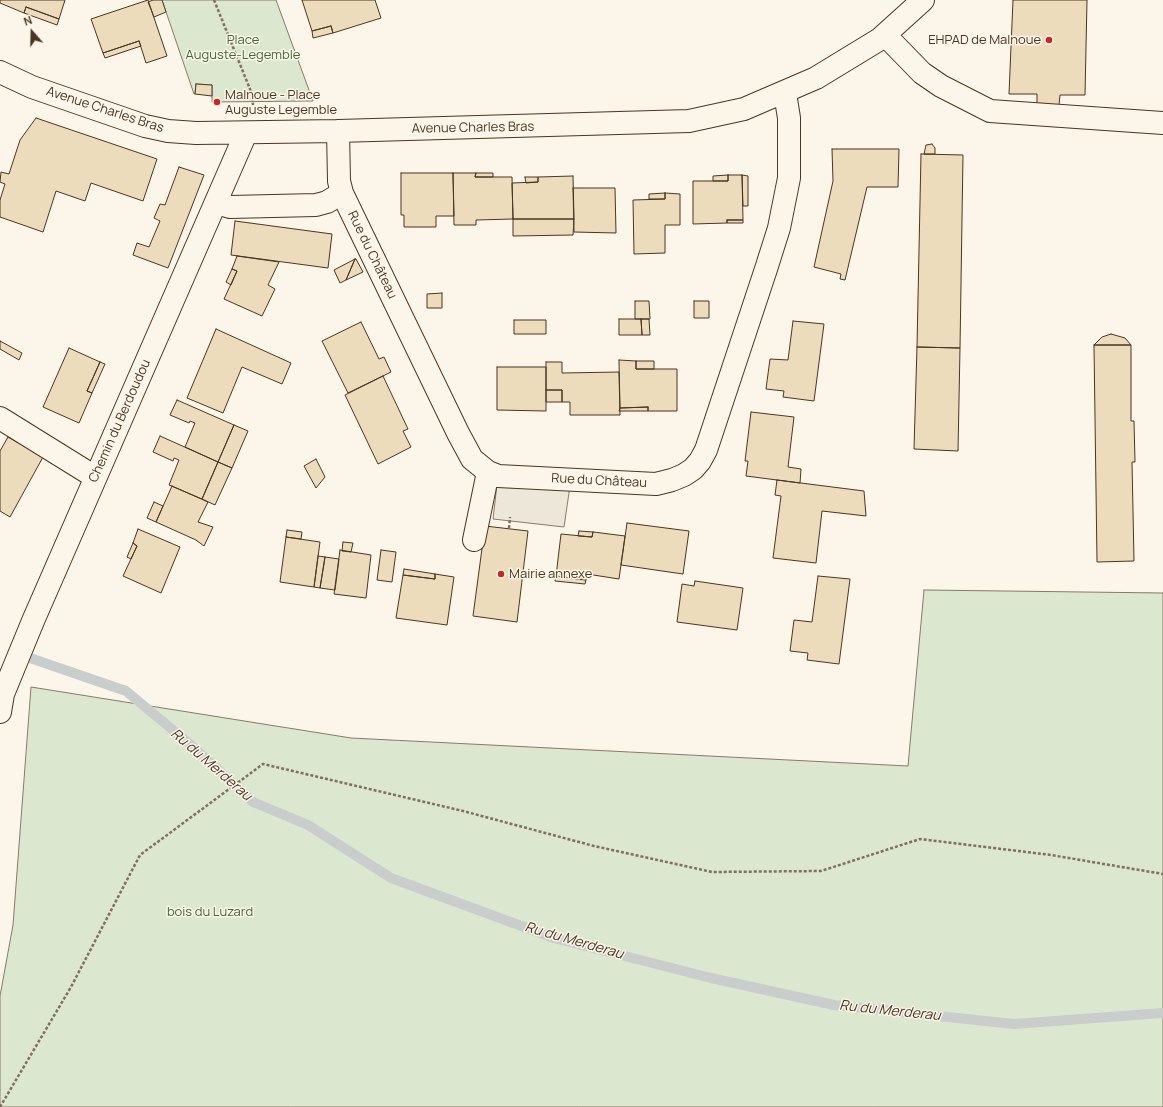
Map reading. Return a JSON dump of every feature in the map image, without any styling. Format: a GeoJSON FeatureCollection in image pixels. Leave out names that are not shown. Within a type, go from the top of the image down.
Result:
{"type":"FeatureCollection","features":[{"type":"Feature","properties":{"kind":"street","name":"Avenue Charles Bras"},"geometry":{"type":"LineString","coordinates":[[0,72],[32,87],[145,126],[168,131],[246,133],[689,121],[744,110],[785,93],[852,58],[885,35],[923,0]]}},
{"type":"Feature","properties":{"kind":"street"},"geometry":{"type":"LineString","coordinates":[[885,35],[922,73],[963,99],[990,111],[1163,123]]}},
{"type":"Feature","properties":{"kind":"street","name":"Rue du Château"},"geometry":{"type":"LineString","coordinates":[[338,131],[339,181],[342,193],[472,459],[488,472],[498,476],[656,484],[684,475],[693,469],[700,461],[779,228],[790,164],[789,118],[785,93]]}},
{"type":"Feature","properties":{"kind":"street","name":"Chemin du Berdoudou"},"geometry":{"type":"LineString","coordinates":[[0,712],[3,694],[13,669],[95,477],[246,133]]}},
{"type":"Feature","properties":{"kind":"street"},"geometry":{"type":"LineString","coordinates":[[217,202],[230,207],[316,205],[327,202],[342,193]]}},
{"type":"Feature","properties":{"kind":"street"},"geometry":{"type":"LineString","coordinates":[[0,418],[95,477]]}},
{"type":"Feature","properties":{"kind":"street"},"geometry":{"type":"LineString","coordinates":[[474,540],[488,472]]}},
{"type":"Feature","properties":{"kind":"path"},"geometry":{"type":"LineString","coordinates":[[214,0],[252,94],[253,107],[260,107]]}},
{"type":"Feature","properties":{"kind":"path"},"geometry":{"type":"LineString","coordinates":[[509,528],[510,516]]}},
{"type":"Feature","properties":{"kind":"path"},"geometry":{"type":"LineString","coordinates":[[0,1107],[72,988],[140,855],[263,764],[463,811],[594,846],[712,872],[821,871],[920,839],[1051,855],[1163,874]]}},
{"type":"Feature","properties":{"kind":"green space","name":"Place Auguste-Legemble"},"geometry":{"type":"Polygon","coordinates":[[[162,0],[276,0],[313,101],[212,102],[212,85],[196,84],[194,94],[162,0]]]}},
{"type":"Feature","properties":{"kind":"green space","name":"bois du Luzard"},"geometry":{"type":"Polygon","coordinates":[[[924,590],[1163,593],[1163,1107],[0,1107],[0,996],[13,925],[31,687],[351,738],[908,766],[924,590]]]}},
{"type":"Feature","properties":{"kind":"shaded area"},"geometry":{"type":"Polygon","coordinates":[[[498,476],[571,479],[564,527],[493,519],[498,476]]]}},
{"type":"Feature","properties":{"kind":"building"},"geometry":{"type":"Polygon","coordinates":[[[0,0],[65,0],[59,19],[26,7],[24,13],[0,3],[0,0]]]}},
{"type":"Feature","properties":{"kind":"building"},"geometry":{"type":"Polygon","coordinates":[[[148,0],[167,56],[146,63],[139,41],[103,53],[91,19],[148,0]]]}},
{"type":"Feature","properties":{"kind":"building"},"geometry":{"type":"Polygon","coordinates":[[[153,0],[162,0],[166,12],[154,17],[148,2],[153,0]]]}},
{"type":"Feature","properties":{"kind":"building"},"geometry":{"type":"Polygon","coordinates":[[[302,0],[375,0],[381,18],[333,33],[331,26],[312,31],[302,0]]]}},
{"type":"Feature","properties":{"kind":"building","name":"EHPAD de Malnoue"},"geometry":{"type":"Polygon","coordinates":[[[1013,0],[1087,0],[1085,95],[1060,95],[1059,105],[1037,104],[1037,94],[1009,94],[1013,0]]]}},
{"type":"Feature","properties":{"kind":"building"},"geometry":{"type":"Polygon","coordinates":[[[26,7],[59,19],[57,25],[24,13],[26,7]]]}},
{"type":"Feature","properties":{"kind":"building"},"geometry":{"type":"Polygon","coordinates":[[[331,26],[333,33],[313,38],[312,31],[331,26]]]}},
{"type":"Feature","properties":{"kind":"building"},"geometry":{"type":"Polygon","coordinates":[[[139,41],[141,46],[105,58],[103,53],[139,41]]]}},
{"type":"Feature","properties":{"kind":"building"},"geometry":{"type":"Polygon","coordinates":[[[196,84],[212,85],[212,96],[195,94],[196,84]]]}},
{"type":"Feature","properties":{"kind":"building"},"geometry":{"type":"Polygon","coordinates":[[[36,118],[157,159],[143,201],[91,183],[85,201],[56,191],[43,232],[0,217],[0,200],[5,184],[0,182],[1,172],[9,174],[20,140],[36,118]]]}},
{"type":"Feature","properties":{"kind":"building"},"geometry":{"type":"Polygon","coordinates":[[[932,144],[935,148],[935,154],[924,154],[926,145],[932,144]]]}},
{"type":"Feature","properties":{"kind":"building"},"geometry":{"type":"Polygon","coordinates":[[[832,149],[899,149],[898,187],[867,187],[845,280],[840,279],[841,274],[814,267],[833,181],[832,149]]]}},
{"type":"Feature","properties":{"kind":"building"},"geometry":{"type":"Polygon","coordinates":[[[921,154],[963,155],[960,348],[917,347],[921,154]]]}},
{"type":"Feature","properties":{"kind":"building"},"geometry":{"type":"Polygon","coordinates":[[[179,167],[204,175],[168,268],[133,255],[137,243],[149,247],[160,221],[154,218],[160,204],[165,205],[179,167]]]}},
{"type":"Feature","properties":{"kind":"building"},"geometry":{"type":"Polygon","coordinates":[[[401,173],[453,173],[454,216],[436,216],[436,227],[404,227],[404,215],[401,215],[401,173]]]}},
{"type":"Feature","properties":{"kind":"building"},"geometry":{"type":"Polygon","coordinates":[[[453,173],[476,173],[475,177],[512,177],[513,219],[476,220],[476,225],[454,225],[453,173]]]}},
{"type":"Feature","properties":{"kind":"building"},"geometry":{"type":"Polygon","coordinates":[[[476,173],[493,173],[493,177],[475,177],[476,173]]]}},
{"type":"Feature","properties":{"kind":"building"},"geometry":{"type":"Polygon","coordinates":[[[728,175],[742,175],[743,220],[727,220],[727,223],[693,224],[693,181],[728,181],[728,175]]]}},
{"type":"Feature","properties":{"kind":"building"},"geometry":{"type":"Polygon","coordinates":[[[728,175],[728,181],[713,181],[713,176],[728,175]]]}},
{"type":"Feature","properties":{"kind":"building"},"geometry":{"type":"Polygon","coordinates":[[[742,175],[748,176],[748,206],[743,206],[742,175]]]}},
{"type":"Feature","properties":{"kind":"building"},"geometry":{"type":"Polygon","coordinates":[[[573,176],[574,219],[513,219],[512,183],[538,182],[538,177],[573,176]]]}},
{"type":"Feature","properties":{"kind":"building"},"geometry":{"type":"Polygon","coordinates":[[[525,177],[538,177],[538,182],[526,183],[525,177]]]}},
{"type":"Feature","properties":{"kind":"building"},"geometry":{"type":"Polygon","coordinates":[[[573,188],[615,188],[616,233],[574,232],[573,188]]]}},
{"type":"Feature","properties":{"kind":"building"},"geometry":{"type":"Polygon","coordinates":[[[665,193],[680,194],[680,225],[665,225],[665,253],[634,254],[633,200],[665,199],[665,193]]]}},
{"type":"Feature","properties":{"kind":"building"},"geometry":{"type":"Polygon","coordinates":[[[665,193],[665,199],[649,199],[649,194],[665,193]]]}},
{"type":"Feature","properties":{"kind":"building"},"geometry":{"type":"Polygon","coordinates":[[[513,219],[574,219],[573,235],[513,236],[513,219]]]}},
{"type":"Feature","properties":{"kind":"building"},"geometry":{"type":"Polygon","coordinates":[[[727,220],[743,220],[743,223],[727,223],[727,220]]]}},
{"type":"Feature","properties":{"kind":"building"},"geometry":{"type":"Polygon","coordinates":[[[235,221],[332,234],[328,268],[231,255],[235,221]]]}},
{"type":"Feature","properties":{"kind":"building"},"geometry":{"type":"Polygon","coordinates":[[[237,256],[279,262],[268,285],[275,289],[262,316],[224,299],[237,271],[232,269],[237,256]]]}},
{"type":"Feature","properties":{"kind":"building"},"geometry":{"type":"Polygon","coordinates":[[[355,259],[363,272],[346,280],[355,259]]]}},
{"type":"Feature","properties":{"kind":"building"},"geometry":{"type":"Polygon","coordinates":[[[355,259],[346,280],[340,283],[334,270],[355,259]]]}},
{"type":"Feature","properties":{"kind":"building"},"geometry":{"type":"Polygon","coordinates":[[[232,269],[237,271],[231,285],[226,282],[232,269]]]}},
{"type":"Feature","properties":{"kind":"building"},"geometry":{"type":"Polygon","coordinates":[[[442,293],[442,308],[427,308],[427,294],[442,293]]]}},
{"type":"Feature","properties":{"kind":"building"},"geometry":{"type":"Polygon","coordinates":[[[635,301],[649,301],[650,319],[635,319],[635,301]]]}},
{"type":"Feature","properties":{"kind":"building"},"geometry":{"type":"Polygon","coordinates":[[[694,301],[709,301],[709,318],[694,318],[694,301]]]}},
{"type":"Feature","properties":{"kind":"building"},"geometry":{"type":"Polygon","coordinates":[[[619,319],[641,319],[642,335],[619,335],[619,319]]]}},
{"type":"Feature","properties":{"kind":"building"},"geometry":{"type":"Polygon","coordinates":[[[641,319],[649,319],[650,335],[642,335],[641,319]]]}},
{"type":"Feature","properties":{"kind":"building"},"geometry":{"type":"Polygon","coordinates":[[[514,320],[546,320],[546,334],[514,334],[514,320]]]}},
{"type":"Feature","properties":{"kind":"building"},"geometry":{"type":"Polygon","coordinates":[[[793,321],[824,324],[814,401],[783,397],[784,391],[766,389],[770,359],[788,360],[793,321]]]}},
{"type":"Feature","properties":{"kind":"building"},"geometry":{"type":"Polygon","coordinates":[[[361,322],[379,359],[384,357],[391,372],[348,393],[322,341],[361,322]]]}},
{"type":"Feature","properties":{"kind":"building"},"geometry":{"type":"Polygon","coordinates":[[[216,329],[291,363],[282,384],[242,367],[223,413],[187,398],[216,329]]]}},
{"type":"Feature","properties":{"kind":"building"},"geometry":{"type":"Polygon","coordinates":[[[1111,334],[1125,338],[1131,345],[1094,345],[1102,337],[1111,334]]]}},
{"type":"Feature","properties":{"kind":"building"},"geometry":{"type":"Polygon","coordinates":[[[0,341],[22,353],[19,360],[0,349],[0,341]]]}},
{"type":"Feature","properties":{"kind":"building"},"geometry":{"type":"Polygon","coordinates":[[[1094,345],[1131,345],[1131,421],[1134,421],[1135,462],[1132,462],[1134,561],[1097,562],[1094,345]]]}},
{"type":"Feature","properties":{"kind":"building"},"geometry":{"type":"Polygon","coordinates":[[[917,347],[960,348],[958,451],[914,449],[917,347]]]}},
{"type":"Feature","properties":{"kind":"building"},"geometry":{"type":"Polygon","coordinates":[[[69,348],[100,362],[87,391],[92,393],[79,423],[43,407],[69,348]]]}},
{"type":"Feature","properties":{"kind":"building"},"geometry":{"type":"Polygon","coordinates":[[[619,360],[636,361],[636,369],[677,369],[677,411],[648,411],[648,407],[620,408],[619,360]]]}},
{"type":"Feature","properties":{"kind":"building"},"geometry":{"type":"Polygon","coordinates":[[[636,361],[654,361],[654,369],[636,369],[636,361]]]}},
{"type":"Feature","properties":{"kind":"building"},"geometry":{"type":"Polygon","coordinates":[[[100,362],[105,364],[92,393],[87,391],[100,362]]]}},
{"type":"Feature","properties":{"kind":"building"},"geometry":{"type":"Polygon","coordinates":[[[546,362],[562,362],[562,373],[619,372],[620,415],[570,415],[570,402],[562,402],[562,390],[546,390],[546,362]]]}},
{"type":"Feature","properties":{"kind":"building"},"geometry":{"type":"Polygon","coordinates":[[[497,367],[546,367],[546,411],[497,410],[497,367]]]}},
{"type":"Feature","properties":{"kind":"building"},"geometry":{"type":"Polygon","coordinates":[[[383,376],[408,429],[403,431],[411,447],[378,464],[345,395],[383,376]]]}},
{"type":"Feature","properties":{"kind":"building"},"geometry":{"type":"Polygon","coordinates":[[[546,390],[562,390],[562,402],[546,402],[546,390]]]}},
{"type":"Feature","properties":{"kind":"building"},"geometry":{"type":"Polygon","coordinates":[[[177,400],[234,425],[218,462],[185,447],[195,423],[190,421],[189,423],[170,415],[177,400]]]}},
{"type":"Feature","properties":{"kind":"building"},"geometry":{"type":"Polygon","coordinates":[[[648,407],[648,411],[619,411],[620,408],[648,407]]]}},
{"type":"Feature","properties":{"kind":"building"},"geometry":{"type":"Polygon","coordinates":[[[751,412],[794,417],[788,467],[801,469],[800,483],[746,476],[748,461],[745,461],[751,412]]]}},
{"type":"Feature","properties":{"kind":"building"},"geometry":{"type":"Polygon","coordinates":[[[234,425],[248,431],[232,468],[218,462],[234,425]]]}},
{"type":"Feature","properties":{"kind":"building"},"geometry":{"type":"Polygon","coordinates":[[[160,436],[218,462],[202,499],[169,485],[179,460],[174,458],[173,461],[153,452],[160,436]]]}},
{"type":"Feature","properties":{"kind":"building"},"geometry":{"type":"Polygon","coordinates":[[[8,437],[43,457],[10,517],[0,511],[0,451],[8,437]]]}},
{"type":"Feature","properties":{"kind":"building"},"geometry":{"type":"Polygon","coordinates":[[[316,459],[325,477],[316,488],[304,466],[316,459]]]}},
{"type":"Feature","properties":{"kind":"building"},"geometry":{"type":"Polygon","coordinates":[[[218,462],[232,468],[215,505],[202,499],[218,462]]]}},
{"type":"Feature","properties":{"kind":"building"},"geometry":{"type":"Polygon","coordinates":[[[777,480],[864,491],[866,516],[822,511],[816,563],[773,558],[781,496],[775,495],[777,480]]]}},
{"type":"Feature","properties":{"kind":"building"},"geometry":{"type":"Polygon","coordinates":[[[172,486],[208,502],[198,522],[213,527],[204,546],[196,540],[156,522],[172,486]]]}},
{"type":"Feature","properties":{"kind":"building"},"geometry":{"type":"Polygon","coordinates":[[[154,502],[163,506],[156,522],[147,518],[154,502]]]}},
{"type":"Feature","properties":{"kind":"building"},"geometry":{"type":"Polygon","coordinates":[[[627,523],[689,531],[683,574],[621,565],[627,523]]]}},
{"type":"Feature","properties":{"kind":"building","name":"Mairie annexe"},"geometry":{"type":"Polygon","coordinates":[[[485,526],[528,531],[517,622],[473,616],[485,526]]]}},
{"type":"Feature","properties":{"kind":"building"},"geometry":{"type":"Polygon","coordinates":[[[138,529],[180,547],[161,593],[123,576],[137,546],[133,543],[138,529]]]}},
{"type":"Feature","properties":{"kind":"building"},"geometry":{"type":"Polygon","coordinates":[[[287,530],[302,532],[301,539],[286,537],[287,530]]]}},
{"type":"Feature","properties":{"kind":"building"},"geometry":{"type":"Polygon","coordinates":[[[579,531],[593,532],[592,537],[578,536],[579,531]]]}},
{"type":"Feature","properties":{"kind":"building"},"geometry":{"type":"Polygon","coordinates":[[[593,532],[625,536],[619,579],[587,574],[586,580],[556,576],[561,534],[592,537],[593,532]]]}},
{"type":"Feature","properties":{"kind":"building"},"geometry":{"type":"Polygon","coordinates":[[[286,537],[320,542],[314,587],[280,582],[286,537]]]}},
{"type":"Feature","properties":{"kind":"building"},"geometry":{"type":"Polygon","coordinates":[[[343,542],[353,543],[351,552],[342,551],[343,542]]]}},
{"type":"Feature","properties":{"kind":"building"},"geometry":{"type":"Polygon","coordinates":[[[133,543],[137,546],[131,559],[127,557],[133,543]]]}},
{"type":"Feature","properties":{"kind":"building"},"geometry":{"type":"Polygon","coordinates":[[[340,550],[371,555],[366,598],[334,594],[340,550]]]}},
{"type":"Feature","properties":{"kind":"building"},"geometry":{"type":"Polygon","coordinates":[[[381,550],[396,552],[392,582],[377,580],[381,550]]]}},
{"type":"Feature","properties":{"kind":"building"},"geometry":{"type":"Polygon","coordinates":[[[318,556],[325,557],[320,588],[314,587],[318,556]]]}},
{"type":"Feature","properties":{"kind":"building"},"geometry":{"type":"Polygon","coordinates":[[[325,557],[339,559],[335,590],[320,588],[325,557]]]}},
{"type":"Feature","properties":{"kind":"building"},"geometry":{"type":"Polygon","coordinates":[[[404,569],[435,574],[435,579],[403,575],[404,569]]]}},
{"type":"Feature","properties":{"kind":"building"},"geometry":{"type":"Polygon","coordinates":[[[435,574],[454,577],[447,625],[396,618],[403,575],[435,579],[435,574]]]}},
{"type":"Feature","properties":{"kind":"building"},"geometry":{"type":"Polygon","coordinates":[[[556,576],[586,580],[585,584],[555,581],[556,576]]]}},
{"type":"Feature","properties":{"kind":"building"},"geometry":{"type":"Polygon","coordinates":[[[818,576],[850,579],[839,664],[807,660],[808,653],[790,651],[794,620],[812,622],[818,576]]]}},
{"type":"Feature","properties":{"kind":"building"},"geometry":{"type":"Polygon","coordinates":[[[695,581],[743,588],[737,630],[677,622],[682,584],[694,586],[695,581]]]}},
{"type":"Feature","properties":{"kind":"waterway","name":"Ru du Merderau"},"geometry":{"type":"LineString","coordinates":[[30,658],[126,691],[191,745],[253,802],[308,825],[391,878],[554,938],[711,978],[834,1005],[1014,1024],[1163,1013]]}},
{"type":"Feature","properties":{"kind":"place","name":"EHPAD de Malnoue"},"geometry":{"type":"Point","coordinates":[1049,40]}},
{"type":"Feature","properties":{"kind":"place","name":"Malnoue - Place Auguste Legemble"},"geometry":{"type":"Point","coordinates":[217,102]}},
{"type":"Feature","properties":{"kind":"place","name":"Mairie annexe"},"geometry":{"type":"Point","coordinates":[501,574]}}]}
